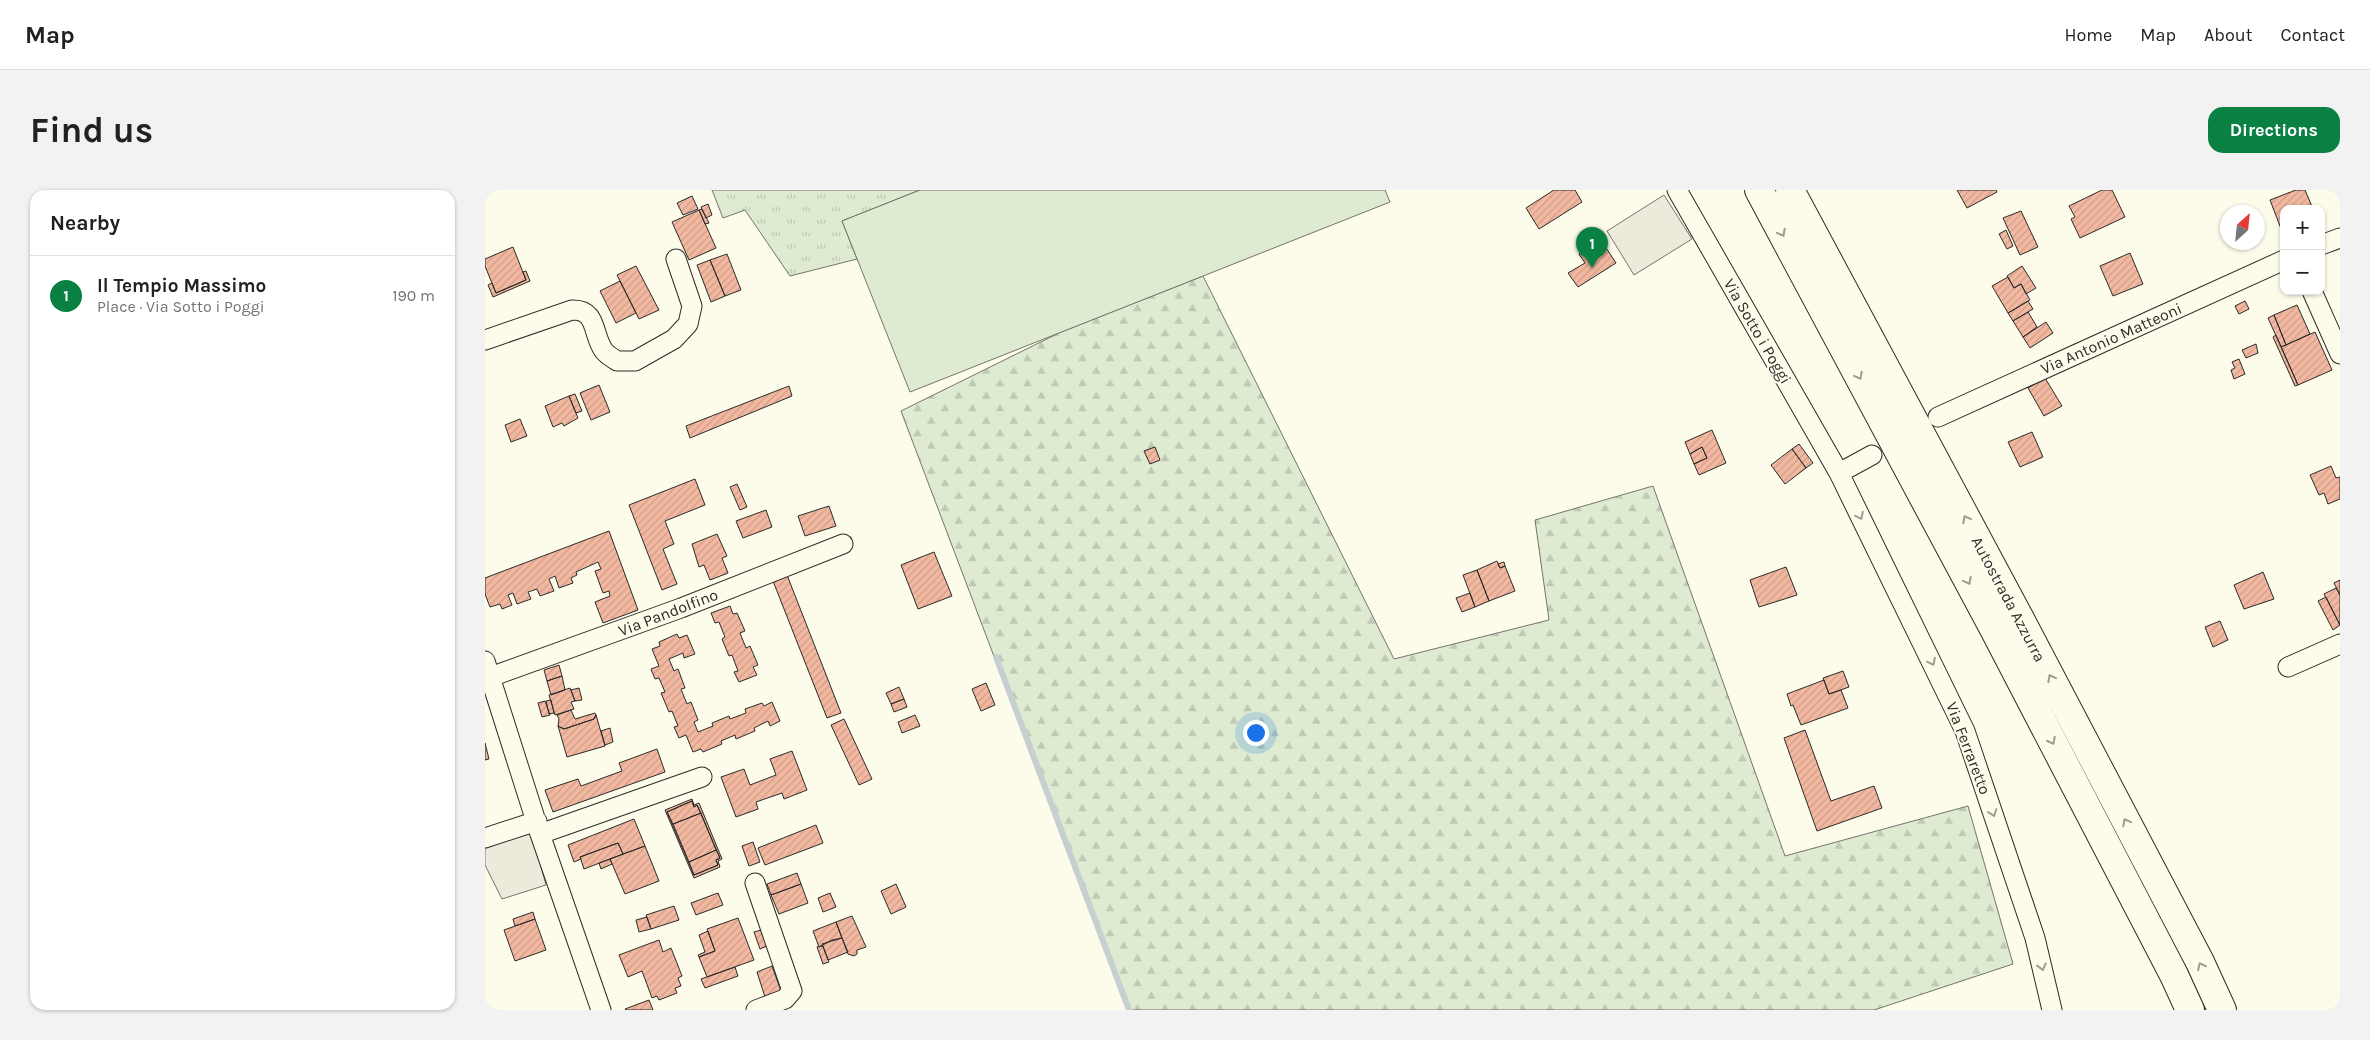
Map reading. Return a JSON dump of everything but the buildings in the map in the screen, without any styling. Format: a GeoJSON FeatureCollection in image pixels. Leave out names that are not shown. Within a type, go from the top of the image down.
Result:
{"type":"FeatureCollection","features":[{"type":"Feature","properties":{"kind":"highway","name":"Autostrada Azzurra"},"geometry":{"type":"LineString","coordinates":[[1759,190],[1995,631],[2165,957],[2190,1010]]}},
{"type":"Feature","properties":{"kind":"highway","name":"Autostrada Azzurra"},"geometry":{"type":"LineString","coordinates":[[1790,190],[2019,617],[2200,962],[2222,1010]]}},
{"type":"Feature","properties":{"kind":"street","name":"Via Sotto i Poggi"},"geometry":{"type":"LineString","coordinates":[[1677,190],[1839,473]]}},
{"type":"Feature","properties":{"kind":"street"},"geometry":{"type":"LineString","coordinates":[[2325,244],[2340,238]]}},
{"type":"Feature","properties":{"kind":"street"},"geometry":{"type":"LineString","coordinates":[[485,340],[572,310],[582,309],[588,313],[604,351],[617,361],[635,361],[675,339],[689,324],[693,306],[676,259]]}},
{"type":"Feature","properties":{"kind":"street","name":"Via Antonio Matteoni"},"geometry":{"type":"LineString","coordinates":[[1938,417],[2280,262]]}},
{"type":"Feature","properties":{"kind":"street"},"geometry":{"type":"LineString","coordinates":[[2314,295],[2340,354]]}},
{"type":"Feature","properties":{"kind":"street"},"geometry":{"type":"LineString","coordinates":[[1839,473],[1872,455]]}},
{"type":"Feature","properties":{"kind":"street","name":"Via Ferraretto"},"geometry":{"type":"LineString","coordinates":[[1839,473],[1965,731],[2035,938],[2052,1010]]}},
{"type":"Feature","properties":{"kind":"street","name":"Via Pandolfino"},"geometry":{"type":"LineString","coordinates":[[601,1010],[487,672],[681,608],[843,544]]}},
{"type":"Feature","properties":{"kind":"street"},"geometry":{"type":"LineString","coordinates":[[2288,667],[2340,644]]}},
{"type":"Feature","properties":{"kind":"street"},"geometry":{"type":"LineString","coordinates":[[485,838],[539,827],[702,777]]}},
{"type":"Feature","properties":{"kind":"street"},"geometry":{"type":"LineString","coordinates":[[755,883],[792,991],[785,999],[756,1010]]}},
{"type":"Feature","properties":{"kind":"green space"},"geometry":{"type":"Polygon","coordinates":[[[712,190],[920,190],[842,221],[857,259],[790,276],[745,210],[723,218],[712,190]]]}},
{"type":"Feature","properties":{"kind":"green space"},"geometry":{"type":"Polygon","coordinates":[[[920,190],[1385,190],[1390,202],[910,392],[842,221],[920,190]]]}},
{"type":"Feature","properties":{"kind":"green space"},"geometry":{"type":"Polygon","coordinates":[[[1203,276],[1394,659],[1549,620],[1535,520],[1653,486],[1785,856],[1968,806],[2013,964],[1874,1010],[1128,1010],[901,411],[1061,332],[1203,276]]]}},
{"type":"Feature","properties":{"kind":"shaded area"},"geometry":{"type":"Polygon","coordinates":[[[1664,195],[1692,239],[1634,275],[1607,231],[1664,195]]]}},
{"type":"Feature","properties":{"kind":"shaded area"},"geometry":{"type":"Polygon","coordinates":[[[531,830],[546,885],[502,899],[485,865],[485,844],[531,830]]]}},
{"type":"Feature","properties":{"kind":"waterway"},"geometry":{"type":"LineString","coordinates":[[996,657],[1129,1010]]}},
{"type":"Feature","properties":{"kind":"place","name":"Il Tempio Massimo"},"geometry":{"type":"Point","coordinates":[1592,268]}}]}
